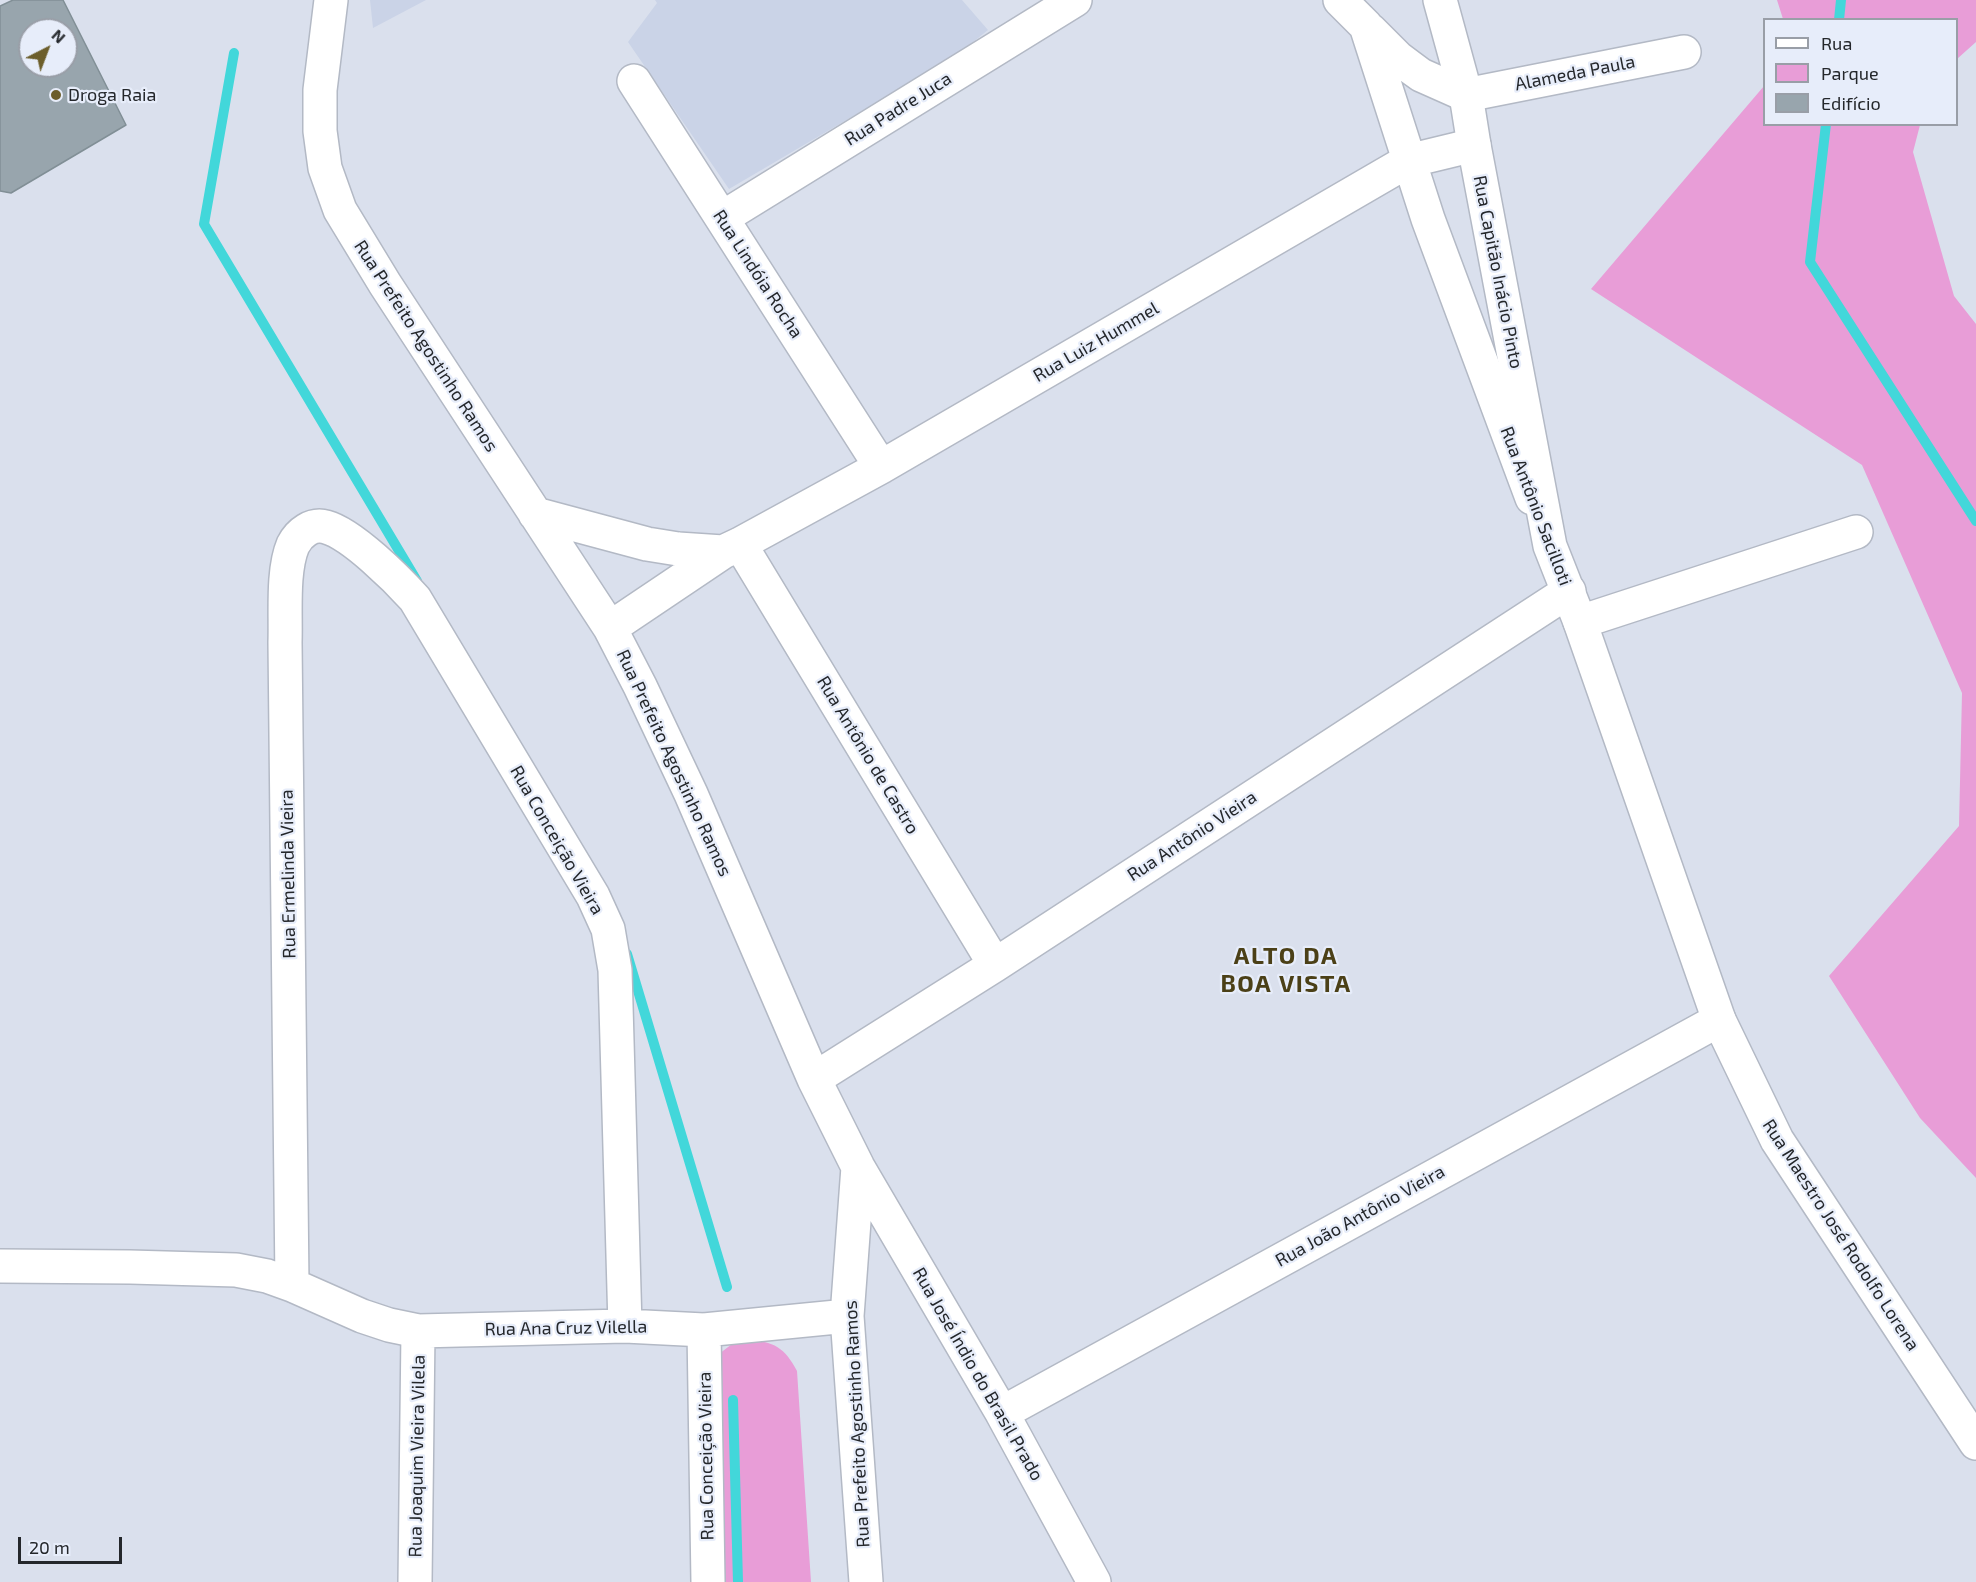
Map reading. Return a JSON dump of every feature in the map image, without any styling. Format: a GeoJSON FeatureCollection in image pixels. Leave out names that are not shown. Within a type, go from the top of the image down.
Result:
{"type":"FeatureCollection","features":[{"type":"Feature","properties":{"kind":"street","name":"Rua Prefeito Agostinho Ramos"},"geometry":{"type":"LineString","coordinates":[[331,0],[320,90],[320,131],[325,168],[340,210],[385,284],[610,628],[691,794],[813,1079],[858,1167],[847,1316],[866,1582]]}},
{"type":"Feature","properties":{"kind":"street","name":"Rua Padre Juca"},"geometry":{"type":"LineString","coordinates":[[722,218],[1075,0]]}},
{"type":"Feature","properties":{"kind":"street","name":"Rua Antônio Sacilloti"},"geometry":{"type":"LineString","coordinates":[[1340,0],[1366,26],[1408,160],[1454,294],[1569,591],[1719,1020]]}},
{"type":"Feature","properties":{"kind":"street","name":"Rua Capitão Inácio Pinto"},"geometry":{"type":"LineString","coordinates":[[1440,0],[1466,95],[1473,145],[1550,546]]}},
{"type":"Feature","properties":{"kind":"street"},"geometry":{"type":"LineString","coordinates":[[1366,26],[1398,58],[1421,75],[1466,95]]}},
{"type":"Feature","properties":{"kind":"street","name":"Alameda Paula"},"geometry":{"type":"LineString","coordinates":[[1466,95],[1684,52]]}},
{"type":"Feature","properties":{"kind":"street","name":"Rua Lindóia Rocha"},"geometry":{"type":"LineString","coordinates":[[634,81],[881,467]]}},
{"type":"Feature","properties":{"kind":"street","name":"Rua Luiz Hummel"},"geometry":{"type":"LineString","coordinates":[[610,628],[732,548],[881,467],[1408,160],[1473,145]]}},
{"type":"Feature","properties":{"kind":"street"},"geometry":{"type":"LineString","coordinates":[[535,514],[647,544],[678,549],[732,548]]}},
{"type":"Feature","properties":{"kind":"street","name":"Rua Ermelinda Vieira"},"geometry":{"type":"LineString","coordinates":[[292,1285],[285,642],[289,560],[294,544],[301,535],[309,528],[318,525],[343,534],[359,548]]}},
{"type":"Feature","properties":{"kind":"street"},"geometry":{"type":"LineString","coordinates":[[1580,622],[1856,532]]}},
{"type":"Feature","properties":{"kind":"street","name":"Rua Conceição Vieira"},"geometry":{"type":"LineString","coordinates":[[359,548],[395,577],[415,600],[593,897],[608,930],[615,970],[625,1326]]}},
{"type":"Feature","properties":{"kind":"street","name":"Rua Antônio de Castro"},"geometry":{"type":"LineString","coordinates":[[732,548],[995,965]]}},
{"type":"Feature","properties":{"kind":"street","name":"Rua Antônio Vieira"},"geometry":{"type":"LineString","coordinates":[[813,1079],[995,965],[1569,591]]}},
{"type":"Feature","properties":{"kind":"street","name":"Rua João Antônio Vieira"},"geometry":{"type":"LineString","coordinates":[[1002,1413],[1719,1020]]}},
{"type":"Feature","properties":{"kind":"street","name":"Rua Maestro José Rodolfo Lorena"},"geometry":{"type":"LineString","coordinates":[[1719,1020],[1776,1140],[1976,1443]]}},
{"type":"Feature","properties":{"kind":"street","name":"Rua José Índio do Brasil Prado"},"geometry":{"type":"LineString","coordinates":[[858,1167],[1002,1413],[1094,1582]]}},
{"type":"Feature","properties":{"kind":"street","name":"Rua Ana Cruz Vilella"},"geometry":{"type":"LineString","coordinates":[[0,1266],[236,1270],[267,1276],[362,1316],[418,1331],[625,1326],[704,1330],[847,1316]]}},
{"type":"Feature","properties":{"kind":"street","name":"Rua Conceição Vieira"},"geometry":{"type":"LineString","coordinates":[[704,1330],[708,1582]]}},
{"type":"Feature","properties":{"kind":"street","name":"Rua Joaquim Vieira Vilela"},"geometry":{"type":"LineString","coordinates":[[415,1582],[418,1331]]}},
{"type":"Feature","properties":{"kind":"shaded area"},"geometry":{"type":"Polygon","coordinates":[[[370,0],[426,0],[373,28],[370,0]]]}},
{"type":"Feature","properties":{"kind":"shaded area"},"geometry":{"type":"Polygon","coordinates":[[[655,0],[962,0],[988,30],[957,55],[729,189],[628,42],[657,3],[655,0]]]}},
{"type":"Feature","properties":{"kind":"green space"},"geometry":{"type":"Polygon","coordinates":[[[1777,0],[1976,0],[1976,42],[1958,58],[1958,18],[1783,18],[1777,0]]]}},
{"type":"Feature","properties":{"kind":"green space"},"geometry":{"type":"Polygon","coordinates":[[[1763,87],[1763,126],[1920,126],[1913,152],[1954,296],[1976,324],[1976,1178],[1920,1118],[1829,976],[1959,826],[1962,693],[1862,465],[1591,289],[1763,87]]]}},
{"type":"Feature","properties":{"kind":"green space"},"geometry":{"type":"Polygon","coordinates":[[[747,1340],[765,1342],[778,1347],[797,1371],[811,1582],[725,1582],[719,1354],[732,1344],[747,1340]]]}},
{"type":"Feature","properties":{"kind":"building","name":"Droga Raia"},"geometry":{"type":"Polygon","coordinates":[[[13,0],[63,0],[72,18],[18,18],[18,78],[78,78],[78,30],[126,125],[11,193],[0,191],[0,6],[13,0]]]}},
{"type":"Feature","properties":{"kind":"waterway"},"geometry":{"type":"LineString","coordinates":[[1839,18],[1841,0]]}},
{"type":"Feature","properties":{"kind":"waterway"},"geometry":{"type":"LineString","coordinates":[[234,53],[204,224],[417,581]]}},
{"type":"Feature","properties":{"kind":"waterway"},"geometry":{"type":"LineString","coordinates":[[1826,126],[1810,262],[1976,521]]}},
{"type":"Feature","properties":{"kind":"waterway"},"geometry":{"type":"LineString","coordinates":[[627,954],[727,1287]]}},
{"type":"Feature","properties":{"kind":"waterway"},"geometry":{"type":"LineString","coordinates":[[733,1400],[738,1582]]}},
{"type":"Feature","properties":{"kind":"place","name":"Droga Raia"},"geometry":{"type":"Point","coordinates":[56,95]}},
{"type":"Feature","properties":{"kind":"district","name":"ALTO DA BOA VISTA"},"geometry":{"type":"Point","coordinates":[1286,970]}}]}
